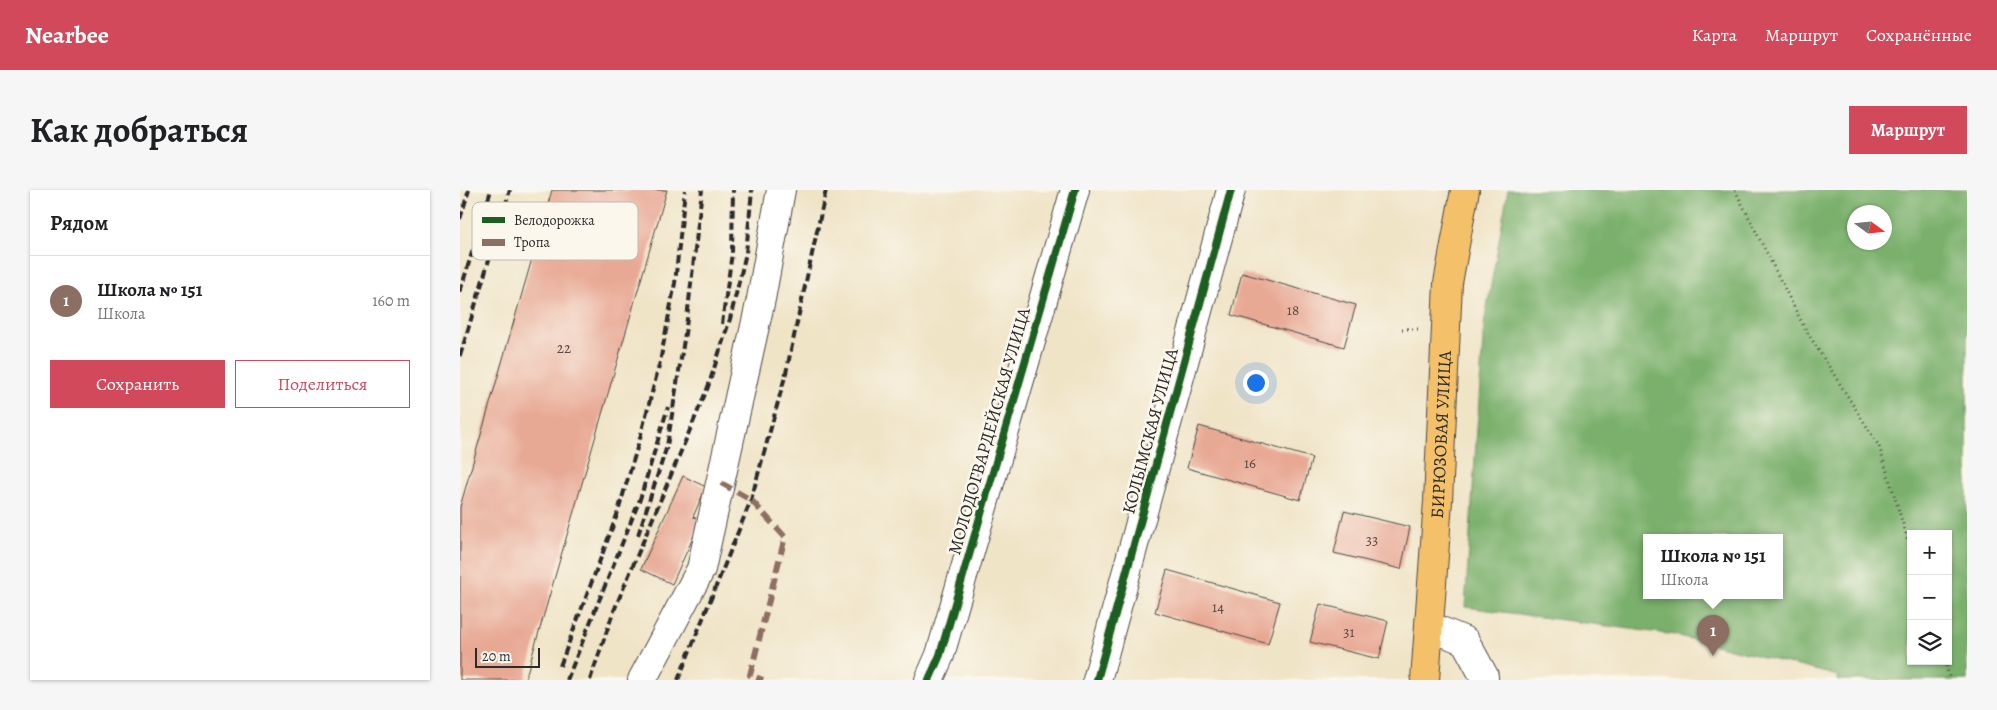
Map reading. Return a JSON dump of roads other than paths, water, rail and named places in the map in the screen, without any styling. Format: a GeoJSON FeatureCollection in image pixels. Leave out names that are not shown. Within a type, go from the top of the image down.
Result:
{"type":"FeatureCollection","features":[{"type":"Feature","properties":{"kind":"main road","name":"БИРЮЗОВАЯ УЛИЦА"},"geometry":{"type":"LineString","coordinates":[[1425,680],[1438,501],[1448,283],[1465,190]]}},
{"type":"Feature","properties":{"kind":"street"},"geometry":{"type":"LineString","coordinates":[[642,680],[701,569],[761,299],[781,190]]}},
{"type":"Feature","properties":{"kind":"street","name":"МОЛОДОГВАРДЕЙСКАЯ УЛИЦА"},"geometry":{"type":"LineString","coordinates":[[929,680],[942,645],[1076,190]]}},
{"type":"Feature","properties":{"kind":"street","name":"КОЛЫМСКАЯ УЛИЦА"},"geometry":{"type":"LineString","coordinates":[[1097,680],[1232,190]]}},
{"type":"Feature","properties":{"kind":"street"},"geometry":{"type":"LineString","coordinates":[[1430,626],[1465,641],[1484,676],[1484,680]]}},
{"type":"Feature","properties":{"kind":"railway"},"geometry":{"type":"LineString","coordinates":[[460,219],[469,190]]}},
{"type":"Feature","properties":{"kind":"railway"},"geometry":{"type":"LineString","coordinates":[[487,202],[491,190]]}},
{"type":"Feature","properties":{"kind":"railway"},"geometry":{"type":"LineString","coordinates":[[506,202],[510,190]]}},
{"type":"Feature","properties":{"kind":"railway"},"geometry":{"type":"LineString","coordinates":[[560,666],[617,515],[660,362],[675,283],[685,190]]}},
{"type":"Feature","properties":{"kind":"railway"},"geometry":{"type":"LineString","coordinates":[[638,535],[667,446],[686,327],[702,190]]}},
{"type":"Feature","properties":{"kind":"railway"},"geometry":{"type":"LineString","coordinates":[[722,324],[732,253],[733,190]]}},
{"type":"Feature","properties":{"kind":"railway"},"geometry":{"type":"LineString","coordinates":[[590,680],[613,613],[708,387],[730,319],[746,253],[752,190]]}},
{"type":"Feature","properties":{"kind":"railway"},"geometry":{"type":"LineString","coordinates":[[678,680],[751,500],[786,373],[826,190]]}},
{"type":"Feature","properties":{"kind":"railway"},"geometry":{"type":"LineString","coordinates":[[460,292],[472,253]]}},
{"type":"Feature","properties":{"kind":"railway"},"geometry":{"type":"LineString","coordinates":[[460,356],[489,260]]}},
{"type":"Feature","properties":{"kind":"railway"},"geometry":{"type":"LineString","coordinates":[[567,680],[640,499],[668,407]]}},
{"type":"Feature","properties":{"kind":"place","name":"Школа № 151"},"geometry":{"type":"Point","coordinates":[1713,656]}}]}
